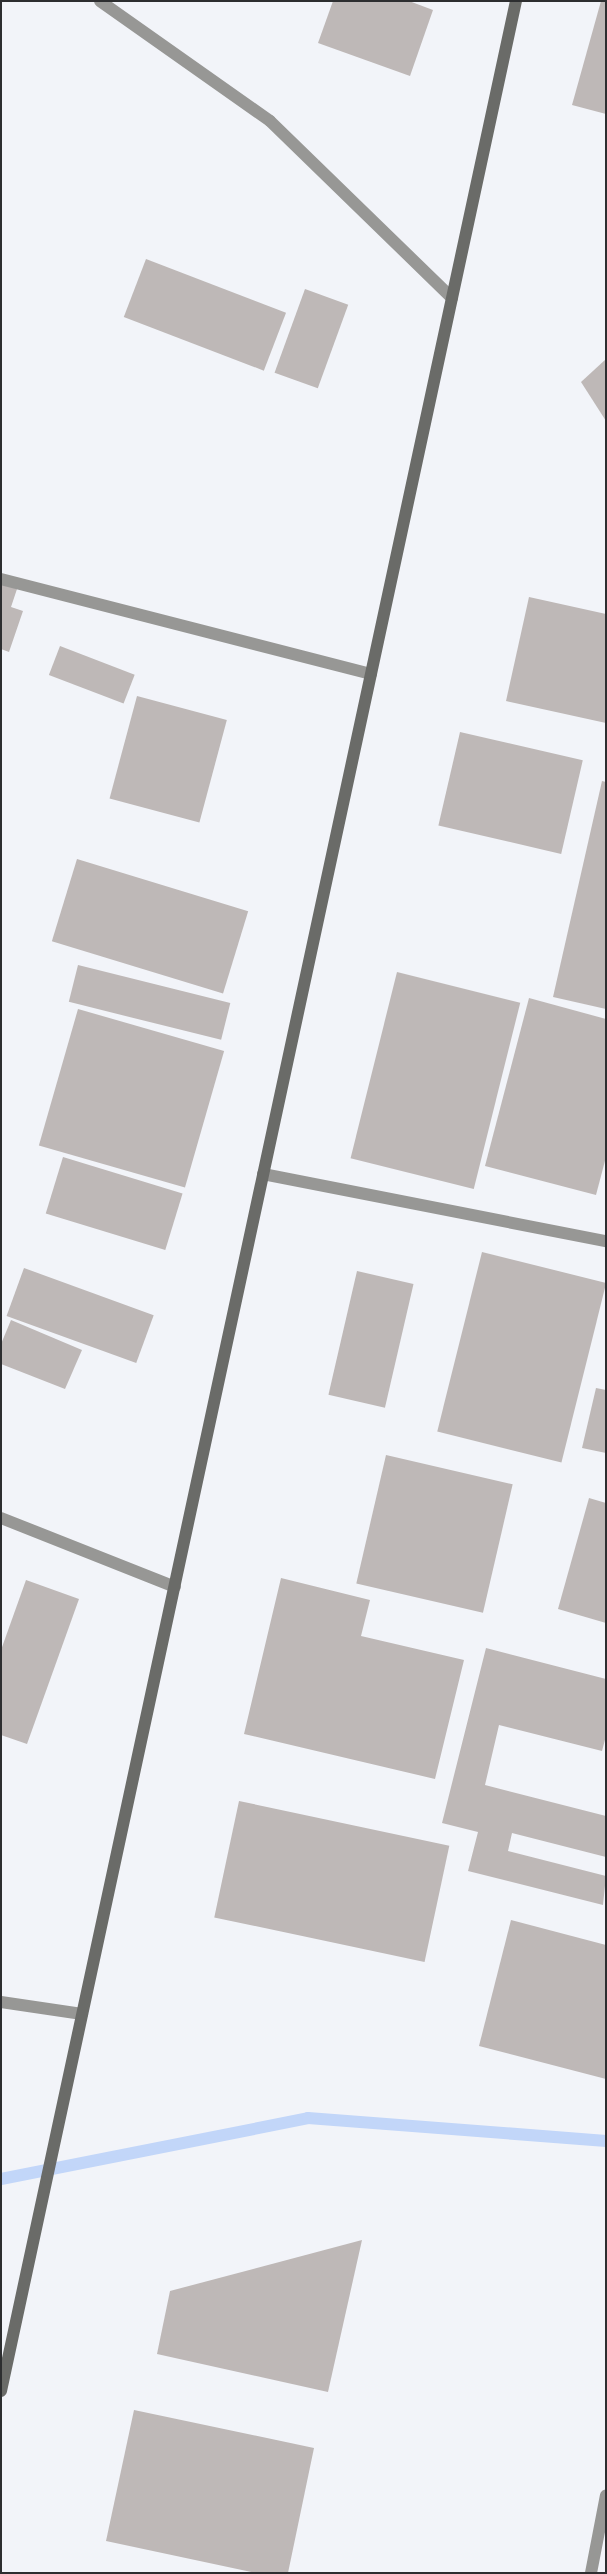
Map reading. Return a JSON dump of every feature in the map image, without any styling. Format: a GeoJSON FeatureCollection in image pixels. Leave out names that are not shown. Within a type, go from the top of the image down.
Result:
{"type":"FeatureCollection","features":[{"type":"Feature","properties":{"kind":"street"},"geometry":{"type":"LineString","coordinates":[[100,1],[270,121],[452,298]]}},
{"type":"Feature","properties":{"kind":"street"},"geometry":{"type":"LineString","coordinates":[[1,2391],[516,1]]}},
{"type":"Feature","properties":{"kind":"street"},"geometry":{"type":"LineString","coordinates":[[1,579],[371,674]]}},
{"type":"Feature","properties":{"kind":"street"},"geometry":{"type":"LineString","coordinates":[[263,1174],[606,1241]]}},
{"type":"Feature","properties":{"kind":"street"},"geometry":{"type":"LineString","coordinates":[[1,1518],[175,1587]]}},
{"type":"Feature","properties":{"kind":"street"},"geometry":{"type":"LineString","coordinates":[[1,2002],[82,2014]]}},
{"type":"Feature","properties":{"kind":"street"},"geometry":{"type":"LineString","coordinates":[[591,2573],[602,2541],[606,2495]]}},
{"type":"Feature","properties":{"kind":"building"},"geometry":{"type":"Polygon","coordinates":[[[333,1],[409,1],[433,10],[410,76],[318,43],[333,1]]]}},
{"type":"Feature","properties":{"kind":"building"},"geometry":{"type":"Polygon","coordinates":[[[601,1],[606,1],[606,114],[572,105],[601,1]]]}},
{"type":"Feature","properties":{"kind":"building"},"geometry":{"type":"Polygon","coordinates":[[[146,259],[286,313],[264,371],[124,317],[146,259]]]}},
{"type":"Feature","properties":{"kind":"building"},"geometry":{"type":"Polygon","coordinates":[[[305,289],[348,305],[318,388],[275,373],[305,289]]]}},
{"type":"Feature","properties":{"kind":"building"},"geometry":{"type":"Polygon","coordinates":[[[606,359],[606,421],[581,382],[606,359]]]}},
{"type":"Feature","properties":{"kind":"building"},"geometry":{"type":"Polygon","coordinates":[[[1,583],[17,589],[11,607],[23,611],[9,652],[1,649],[1,583]]]}},
{"type":"Feature","properties":{"kind":"building"},"geometry":{"type":"Polygon","coordinates":[[[529,597],[606,614],[606,723],[506,701],[529,597]]]}},
{"type":"Feature","properties":{"kind":"building"},"geometry":{"type":"Polygon","coordinates":[[[60,646],[135,675],[124,704],[49,675],[60,646]]]}},
{"type":"Feature","properties":{"kind":"building"},"geometry":{"type":"Polygon","coordinates":[[[137,696],[227,720],[199,822],[110,798],[137,696]]]}},
{"type":"Feature","properties":{"kind":"building"},"geometry":{"type":"Polygon","coordinates":[[[460,732],[583,760],[561,854],[438,826],[460,732]]]}},
{"type":"Feature","properties":{"kind":"building"},"geometry":{"type":"Polygon","coordinates":[[[602,781],[606,782],[606,1009],[553,997],[602,781]]]}},
{"type":"Feature","properties":{"kind":"building"},"geometry":{"type":"Polygon","coordinates":[[[77,859],[248,911],[223,994],[52,941],[77,859]]]}},
{"type":"Feature","properties":{"kind":"building"},"geometry":{"type":"Polygon","coordinates":[[[78,965],[230,1003],[221,1040],[69,1002],[78,965]]]}},
{"type":"Feature","properties":{"kind":"building"},"geometry":{"type":"Polygon","coordinates":[[[397,972],[520,1003],[474,1189],[351,1158],[397,972]]]}},
{"type":"Feature","properties":{"kind":"building"},"geometry":{"type":"Polygon","coordinates":[[[529,998],[606,1019],[606,1157],[596,1195],[485,1166],[529,998]]]}},
{"type":"Feature","properties":{"kind":"building"},"geometry":{"type":"Polygon","coordinates":[[[78,1009],[224,1051],[185,1187],[39,1145],[78,1009]]]}},
{"type":"Feature","properties":{"kind":"building"},"geometry":{"type":"Polygon","coordinates":[[[63,1157],[183,1194],[165,1250],[46,1213],[63,1157]]]}},
{"type":"Feature","properties":{"kind":"building"},"geometry":{"type":"Polygon","coordinates":[[[482,1252],[606,1283],[561,1462],[437,1432],[482,1252]]]}},
{"type":"Feature","properties":{"kind":"building"},"geometry":{"type":"Polygon","coordinates":[[[24,1268],[154,1315],[136,1363],[7,1316],[24,1268]]]}},
{"type":"Feature","properties":{"kind":"building"},"geometry":{"type":"Polygon","coordinates":[[[357,1271],[414,1284],[385,1408],[328,1395],[357,1271]]]}},
{"type":"Feature","properties":{"kind":"building"},"geometry":{"type":"Polygon","coordinates":[[[11,1320],[82,1350],[65,1389],[1,1364],[1,1344],[11,1320]]]}},
{"type":"Feature","properties":{"kind":"building"},"geometry":{"type":"Polygon","coordinates":[[[596,1388],[606,1390],[606,1453],[582,1448],[596,1388]]]}},
{"type":"Feature","properties":{"kind":"building"},"geometry":{"type":"Polygon","coordinates":[[[386,1455],[513,1484],[483,1613],[356,1584],[386,1455]]]}},
{"type":"Feature","properties":{"kind":"building"},"geometry":{"type":"Polygon","coordinates":[[[589,1498],[606,1503],[606,1623],[558,1609],[589,1498]]]}},
{"type":"Feature","properties":{"kind":"building"},"geometry":{"type":"Polygon","coordinates":[[[281,1578],[370,1600],[361,1636],[464,1660],[435,1779],[244,1734],[281,1578]]]}},
{"type":"Feature","properties":{"kind":"building"},"geometry":{"type":"Polygon","coordinates":[[[26,1580],[79,1599],[27,1744],[1,1735],[1,1650],[26,1580]]]}},
{"type":"Feature","properties":{"kind":"building"},"geometry":{"type":"Polygon","coordinates":[[[486,1648],[606,1679],[606,1736],[602,1751],[499,1725],[485,1785],[606,1816],[606,1857],[512,1833],[508,1851],[606,1876],[603,1905],[468,1871],[478,1832],[442,1823],[486,1648]]]}},
{"type":"Feature","properties":{"kind":"building"},"geometry":{"type":"Polygon","coordinates":[[[239,1801],[449,1846],[425,1962],[214,1917],[239,1801]]]}},
{"type":"Feature","properties":{"kind":"building"},"geometry":{"type":"Polygon","coordinates":[[[511,1920],[606,1945],[606,2079],[479,2046],[511,1920]]]}},
{"type":"Feature","properties":{"kind":"building"},"geometry":{"type":"Polygon","coordinates":[[[362,2240],[328,2392],[157,2354],[170,2291],[362,2240]]]}},
{"type":"Feature","properties":{"kind":"building"},"geometry":{"type":"Polygon","coordinates":[[[134,2410],[314,2448],[288,2573],[256,2573],[106,2541],[134,2410]]]}},
{"type":"Feature","properties":{"kind":"waterway"},"geometry":{"type":"LineString","coordinates":[[1,2179],[308,2118],[606,2141]]}}]}
